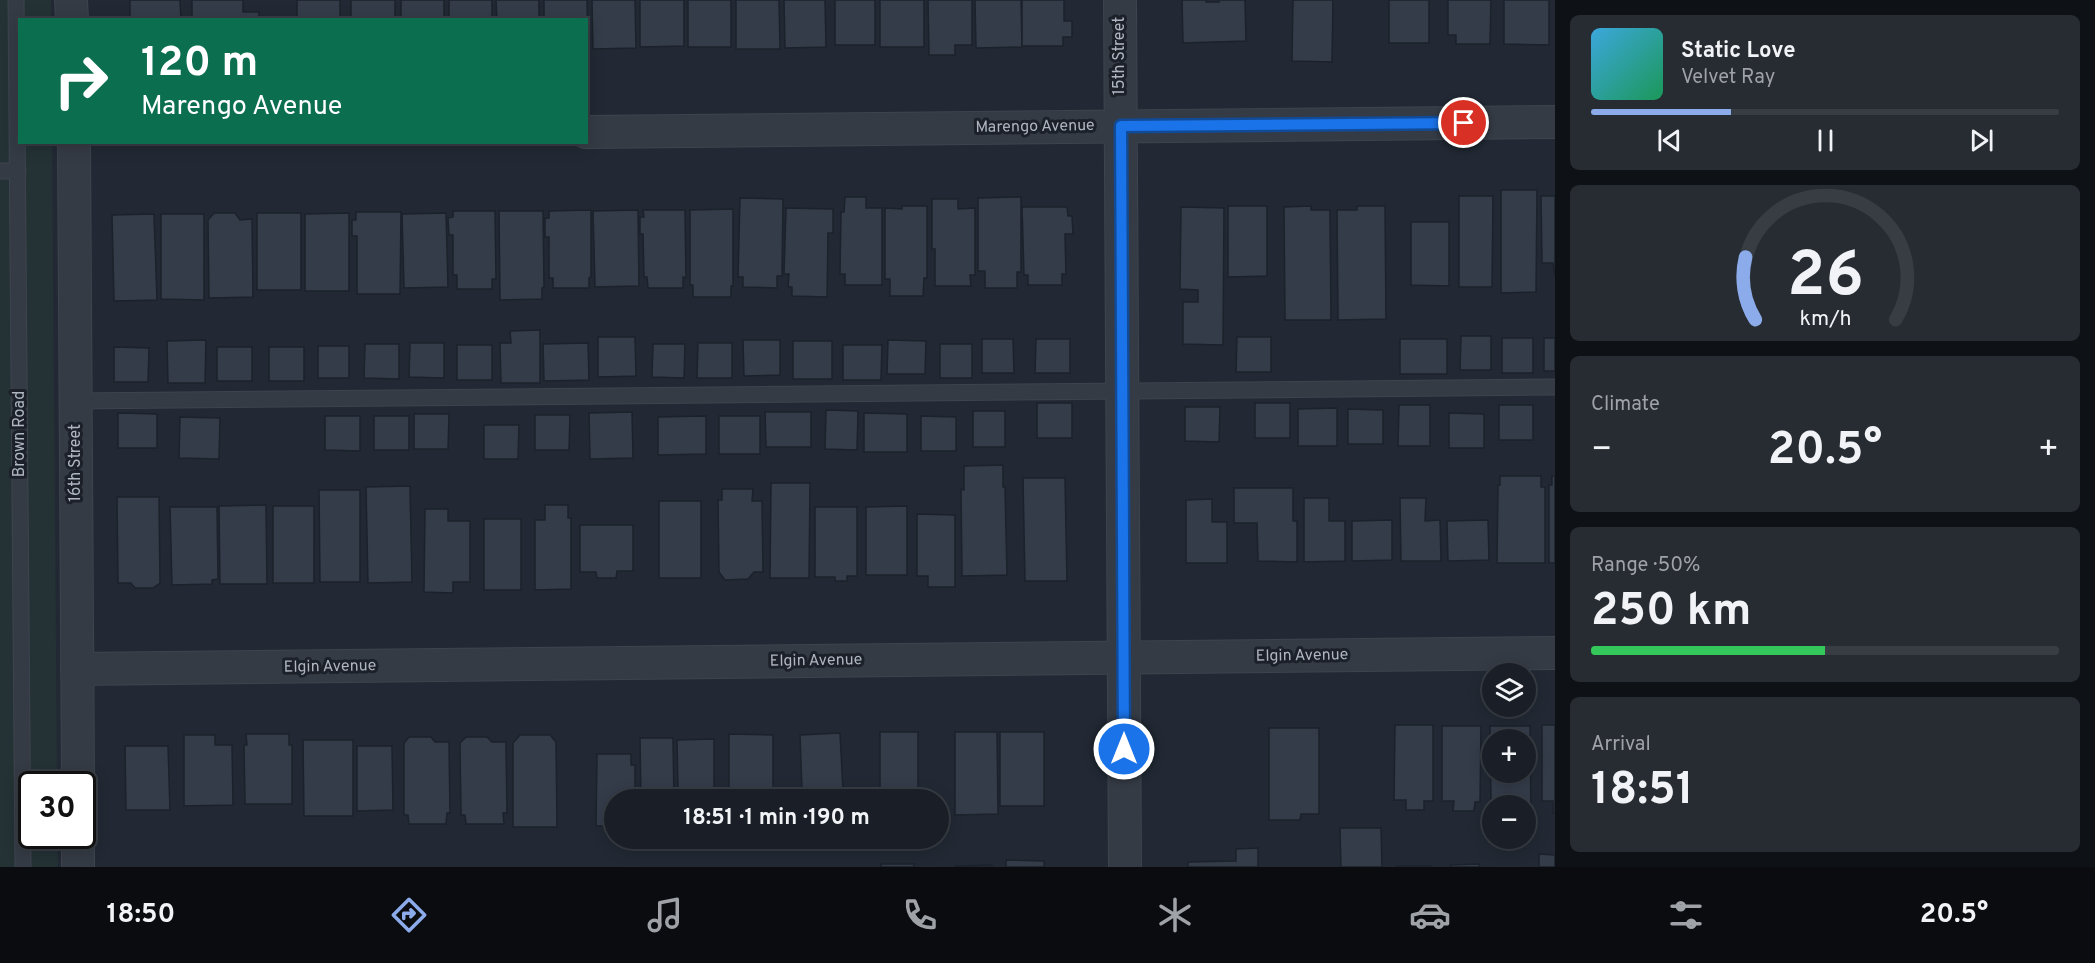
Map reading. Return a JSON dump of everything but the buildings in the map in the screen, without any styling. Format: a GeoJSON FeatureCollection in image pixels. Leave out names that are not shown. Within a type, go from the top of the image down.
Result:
{"type":"FeatureCollection","features":[{"type":"Feature","properties":{"kind":"street"},"geometry":{"type":"LineString","coordinates":[[71,0],[72,18]]}},
{"type":"Feature","properties":{"kind":"street","name":"15th Street"},"geometry":{"type":"LineString","coordinates":[[1120,0],[1125,867]]}},
{"type":"Feature","properties":{"kind":"street","name":"Marengo Avenue"},"geometry":{"type":"LineString","coordinates":[[588,132],[1555,122]]}},
{"type":"Feature","properties":{"kind":"street","name":"16th Street"},"geometry":{"type":"LineString","coordinates":[[74,144],[78,771]]}},
{"type":"Feature","properties":{"kind":"street","name":"Elgin Avenue"},"geometry":{"type":"LineString","coordinates":[[77,669],[1555,653]]}},
{"type":"Feature","properties":{"kind":"street"},"geometry":{"type":"LineString","coordinates":[[78,849],[78,867]]}},
{"type":"Feature","properties":{"kind":"lane","name":"Brown Road"},"geometry":{"type":"LineString","coordinates":[[16,0],[23,867]]}},
{"type":"Feature","properties":{"kind":"lane"},"geometry":{"type":"LineString","coordinates":[[0,171],[18,171]]}},
{"type":"Feature","properties":{"kind":"lane"},"geometry":{"type":"LineString","coordinates":[[75,401],[1555,387]]}},
{"type":"Feature","properties":{"kind":"shaded area"},"geometry":{"type":"Polygon","coordinates":[[[0,0],[51,0],[51,18],[18,18],[18,144],[52,144],[57,771],[18,771],[18,849],[57,849],[58,867],[0,867],[0,0]]]}},
{"type":"Feature","properties":{"kind":"route"},"geometry":{"type":"LineString","coordinates":[[1124,749],[1121,126],[1464,123]]}}]}
